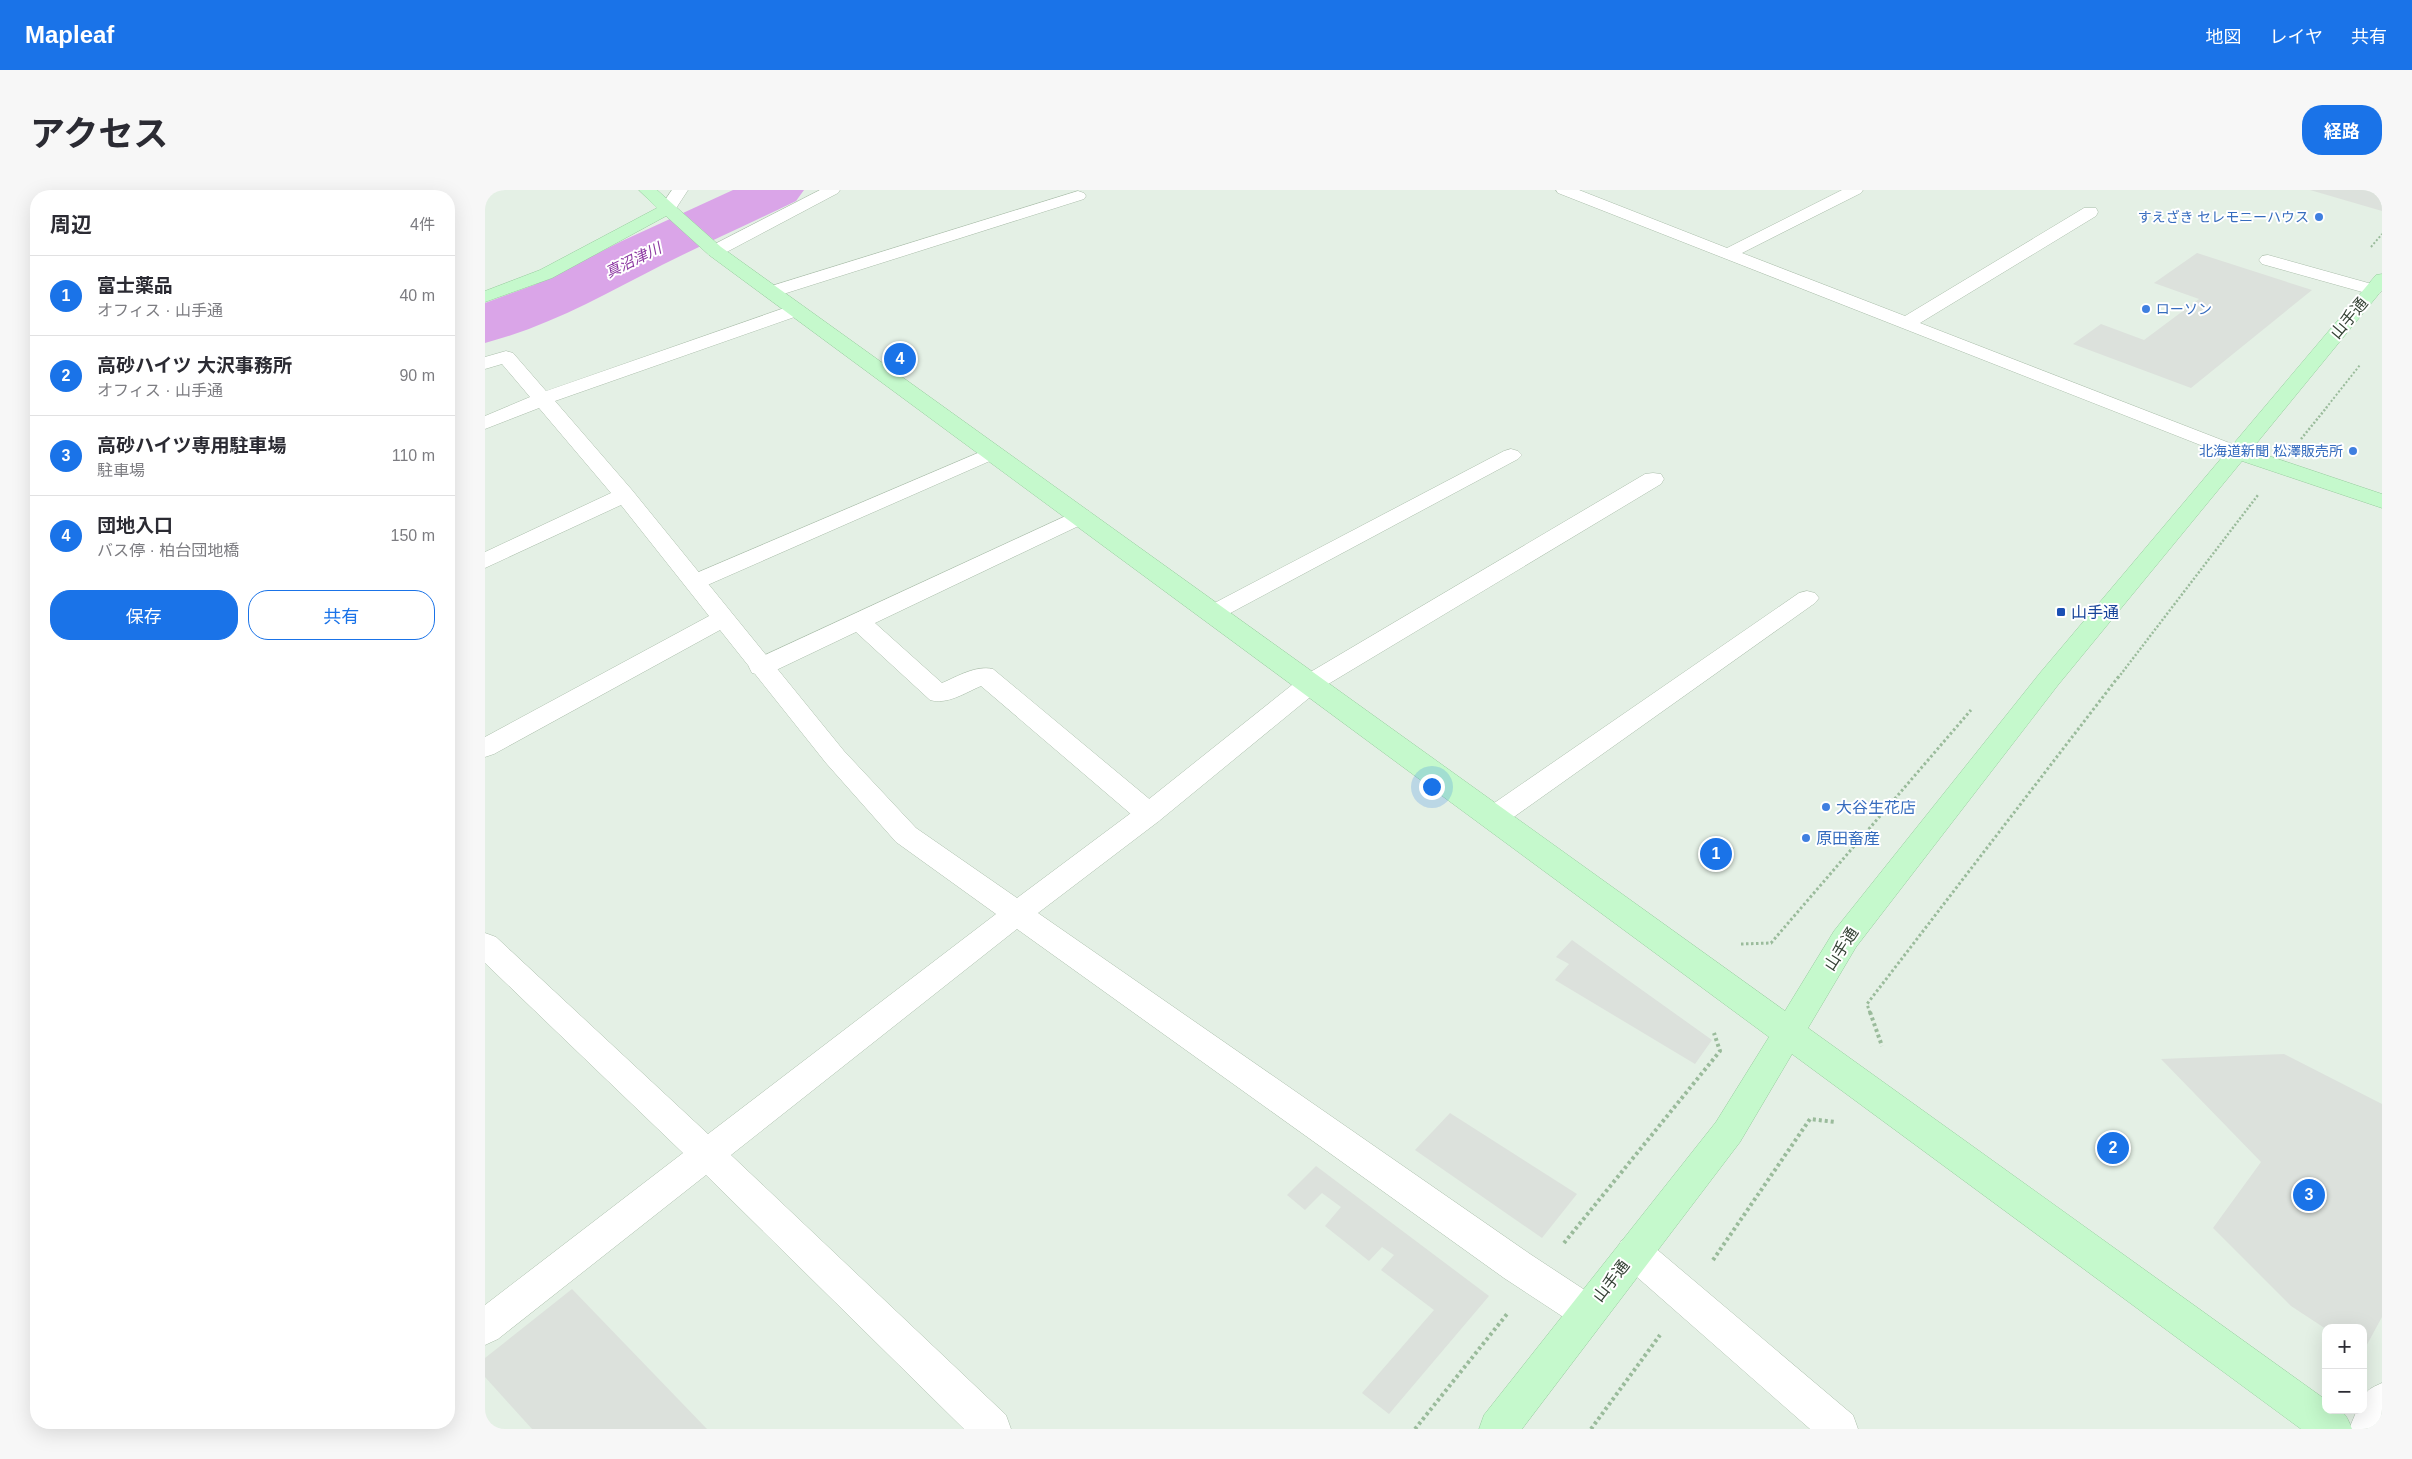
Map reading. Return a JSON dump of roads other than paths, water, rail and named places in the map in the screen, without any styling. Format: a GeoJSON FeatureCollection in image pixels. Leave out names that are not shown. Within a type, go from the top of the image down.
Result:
{"type":"FeatureCollection","features":[{"type":"Feature","properties":{"kind":"street"},"geometry":{"type":"LineString","coordinates":[[647,190],[672,215],[710,247],[771,292],[1311,683],[1788,1034],[2333,1429]]}},
{"type":"Feature","properties":{"kind":"street"},"geometry":{"type":"LineString","coordinates":[[485,297],[546,274],[672,215],[680,190]]}},
{"type":"Feature","properties":{"kind":"street"},"geometry":{"type":"LineString","coordinates":[[710,247],[832,190]]}},
{"type":"Feature","properties":{"kind":"street"},"geometry":{"type":"LineString","coordinates":[[1564,190],[1589,194],[1726,255],[2238,453],[2382,500]]}},
{"type":"Feature","properties":{"kind":"street"},"geometry":{"type":"LineString","coordinates":[[1726,255],[1855,190]]}},
{"type":"Feature","properties":{"kind":"street"},"geometry":{"type":"LineString","coordinates":[[771,292],[1078,196]]}},
{"type":"Feature","properties":{"kind":"street"},"geometry":{"type":"LineString","coordinates":[[1905,324],[2090,212]]}},
{"type":"Feature","properties":{"kind":"street"},"geometry":{"type":"LineString","coordinates":[[2268,260],[2377,285]]}},
{"type":"Feature","properties":{"kind":"street","name":"山手通"},"geometry":{"type":"LineString","coordinates":[[1498,1429],[1728,1132],[1845,939],[2049,679],[2377,285]]}},
{"type":"Feature","properties":{"kind":"street"},"geometry":{"type":"LineString","coordinates":[[485,423],[543,399],[796,310]]}},
{"type":"Feature","properties":{"kind":"street"},"geometry":{"type":"LineString","coordinates":[[485,363],[506,357],[624,495],[835,758],[906,835],[1517,1266],[1587,1312]]}},
{"type":"Feature","properties":{"kind":"street"},"geometry":{"type":"LineString","coordinates":[[695,582],[992,453]]}},
{"type":"Feature","properties":{"kind":"street"},"geometry":{"type":"LineString","coordinates":[[1213,612],[1511,454]]}},
{"type":"Feature","properties":{"kind":"street"},"geometry":{"type":"LineString","coordinates":[[485,1326],[708,1155],[1016,914],[1149,814],[1311,683],[1653,479]]}},
{"type":"Feature","properties":{"kind":"street"},"geometry":{"type":"LineString","coordinates":[[485,561],[624,495]]}},
{"type":"Feature","properties":{"kind":"street"},"geometry":{"type":"LineString","coordinates":[[761,667],[1081,516]]}},
{"type":"Feature","properties":{"kind":"street"},"geometry":{"type":"LineString","coordinates":[[1494,817],[1807,598]]}},
{"type":"Feature","properties":{"kind":"street"},"geometry":{"type":"LineString","coordinates":[[485,748],[724,618]]}},
{"type":"Feature","properties":{"kind":"street"},"geometry":{"type":"LineString","coordinates":[[859,621],[939,694],[985,675],[1149,814]]}},
{"type":"Feature","properties":{"kind":"street"},"geometry":{"type":"LineString","coordinates":[[485,945],[708,1155],[992,1429]]}},
{"type":"Feature","properties":{"kind":"street"},"geometry":{"type":"LineString","coordinates":[[1634,1252],[1839,1429]]}},
{"type":"Feature","properties":{"kind":"street"},"geometry":{"type":"LineString","coordinates":[[2368,1429],[2382,1402]]}},
{"type":"Feature","properties":{"kind":"waterway","name":"真沼津川"},"geometry":{"type":"LineString","coordinates":[[485,324],[555,298],[642,253],[777,190]]}},
{"type":"Feature","properties":{"kind":"place","name":"すえざき セレモニーハウス"},"geometry":{"type":"Point","coordinates":[2319,217]}},
{"type":"Feature","properties":{"kind":"place","name":"ローソン"},"geometry":{"type":"Point","coordinates":[2146,309]}},
{"type":"Feature","properties":{"kind":"place","name":"団地入口"},"geometry":{"type":"Point","coordinates":[900,359]}},
{"type":"Feature","properties":{"kind":"place","name":"北海道新聞 松澤販売所"},"geometry":{"type":"Point","coordinates":[2353,451]}},
{"type":"Feature","properties":{"kind":"place","name":"山手通"},"geometry":{"type":"Point","coordinates":[2061,612]}},
{"type":"Feature","properties":{"kind":"place","name":"大谷生花店"},"geometry":{"type":"Point","coordinates":[1826,807]}},
{"type":"Feature","properties":{"kind":"place","name":"原田畜産"},"geometry":{"type":"Point","coordinates":[1806,838]}},
{"type":"Feature","properties":{"kind":"place","name":"富士薬品"},"geometry":{"type":"Point","coordinates":[1716,854]}},
{"type":"Feature","properties":{"kind":"place","name":"高砂ハイツ 大沢事務所"},"geometry":{"type":"Point","coordinates":[2113,1148]}},
{"type":"Feature","properties":{"kind":"place","name":"高砂ハイツ専用駐車場"},"geometry":{"type":"Point","coordinates":[2309,1195]}}]}
